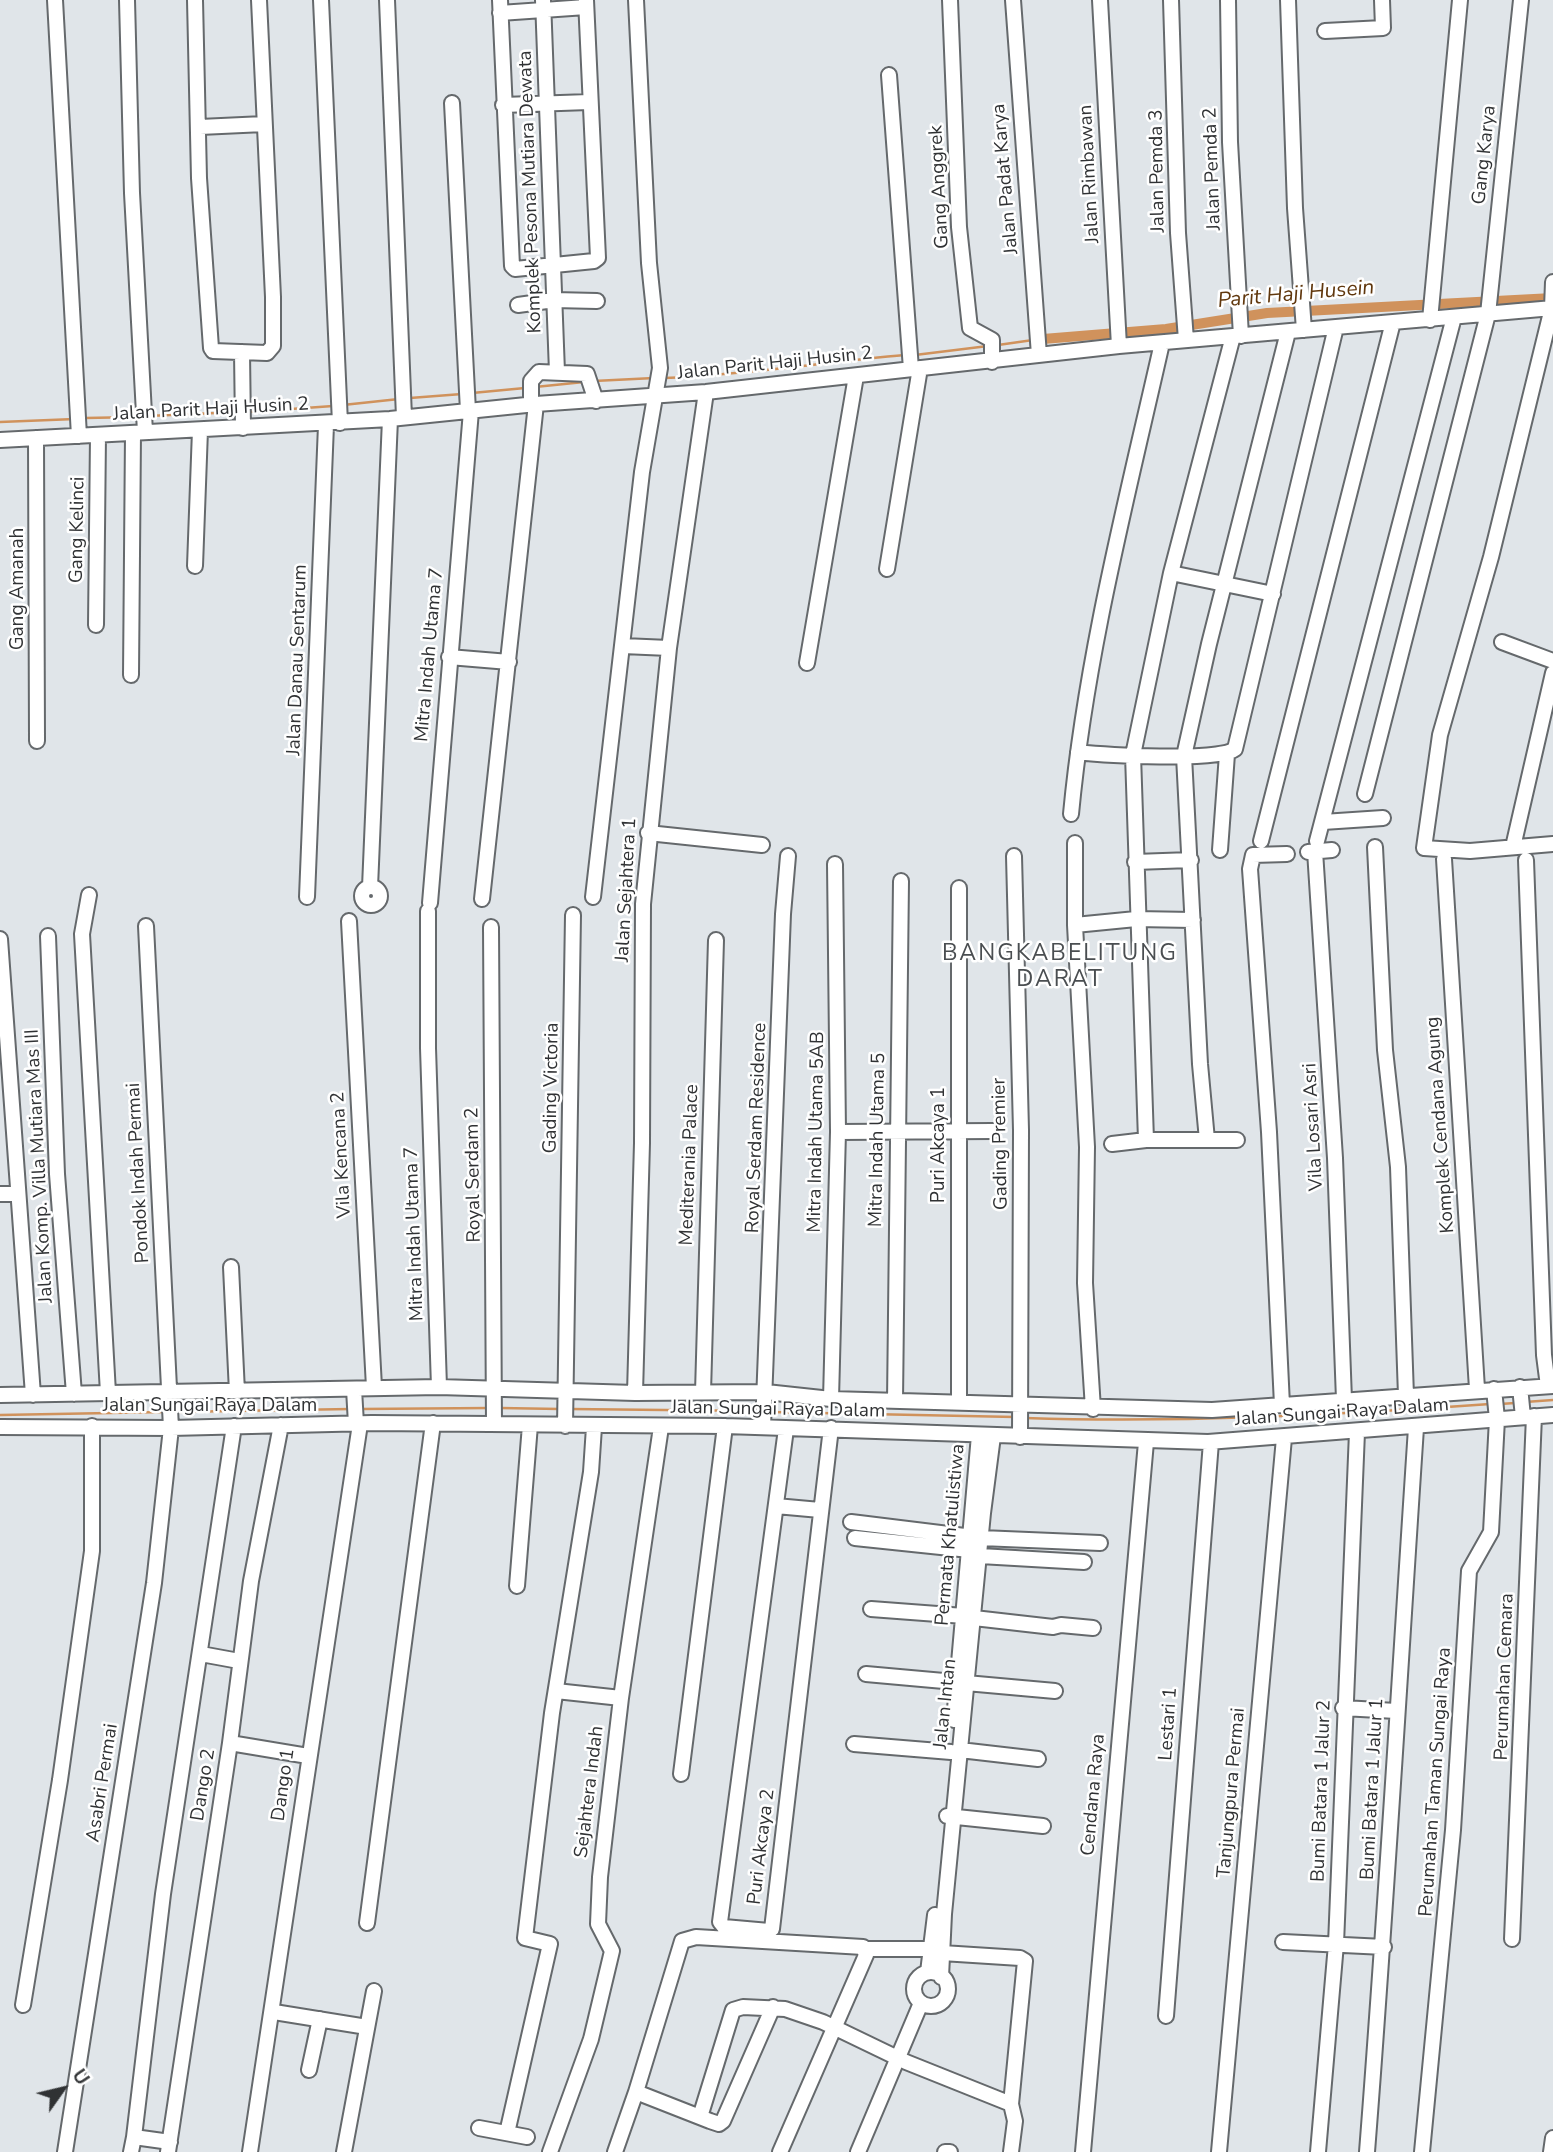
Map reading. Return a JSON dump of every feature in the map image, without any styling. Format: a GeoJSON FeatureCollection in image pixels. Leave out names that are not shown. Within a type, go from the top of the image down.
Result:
{"type":"FeatureCollection","features":[{"type":"Feature","properties":{"kind":"street"},"geometry":{"type":"LineString","coordinates":[[55,0],[77,424]]}},
{"type":"Feature","properties":{"kind":"street"},"geometry":{"type":"LineString","coordinates":[[127,0],[142,424],[131,675]]}},
{"type":"Feature","properties":{"kind":"street"},"geometry":{"type":"LineString","coordinates":[[195,0],[200,127],[199,177],[211,348],[213,351],[267,353],[273,346],[259,0]]}},
{"type":"Feature","properties":{"kind":"street","name":"Jalan Danau Sentarum"},"geometry":{"type":"LineString","coordinates":[[307,897],[333,424],[321,0]]}},
{"type":"Feature","properties":{"kind":"street"},"geometry":{"type":"LineString","coordinates":[[370,887],[400,411],[387,0]]}},
{"type":"Feature","properties":{"kind":"street"},"geometry":{"type":"LineString","coordinates":[[593,897],[642,472],[660,368],[649,263],[636,0]]}},
{"type":"Feature","properties":{"kind":"street","name":"Gang Anggrek"},"geometry":{"type":"LineString","coordinates":[[950,0],[959,227],[970,328],[992,340],[992,359]]}},
{"type":"Feature","properties":{"kind":"street","name":"Jalan Padat Karya"},"geometry":{"type":"LineString","coordinates":[[1013,0],[1039,351]]}},
{"type":"Feature","properties":{"kind":"street","name":"Jalan Rimbawan"},"geometry":{"type":"LineString","coordinates":[[1100,0],[1119,346]]}},
{"type":"Feature","properties":{"kind":"street","name":"Jalan Pemda 3"},"geometry":{"type":"LineString","coordinates":[[1171,0],[1186,334]]}},
{"type":"Feature","properties":{"kind":"street","name":"Jalan Pemda 2"},"geometry":{"type":"LineString","coordinates":[[1146,1140],[1136,919],[1133,755],[1171,573],[1238,326],[1228,0]]}},
{"type":"Feature","properties":{"kind":"street"},"geometry":{"type":"LineString","coordinates":[[1288,0],[1302,318]]}},
{"type":"Feature","properties":{"kind":"street"},"geometry":{"type":"LineString","coordinates":[[1325,31],[1383,28],[1381,0]]}},
{"type":"Feature","properties":{"kind":"street"},"geometry":{"type":"LineString","coordinates":[[1431,310],[1460,0]]}},
{"type":"Feature","properties":{"kind":"street","name":"Gang Karya"},"geometry":{"type":"LineString","coordinates":[[1365,794],[1489,304],[1521,0]]}},
{"type":"Feature","properties":{"kind":"street"},"geometry":{"type":"LineString","coordinates":[[586,4],[598,258],[594,261],[515,269],[512,266],[500,6],[544,6],[586,4]]}},
{"type":"Feature","properties":{"kind":"street","name":"Komplek Pesona Mutiara Dewata"},"geometry":{"type":"LineString","coordinates":[[544,6],[557,372]]}},
{"type":"Feature","properties":{"kind":"street"},"geometry":{"type":"LineString","coordinates":[[887,569],[913,361],[889,75]]}},
{"type":"Feature","properties":{"kind":"street"},"geometry":{"type":"LineString","coordinates":[[503,105],[589,102]]}},
{"type":"Feature","properties":{"kind":"street","name":"Mitra Indah Utama 7"},"geometry":{"type":"LineString","coordinates":[[439,1387],[428,1048],[429,907],[469,402],[452,103]]}},
{"type":"Feature","properties":{"kind":"street"},"geometry":{"type":"LineString","coordinates":[[200,127],[264,124]]}},
{"type":"Feature","properties":{"kind":"street"},"geometry":{"type":"LineString","coordinates":[[1553,282],[1553,302],[1491,557],[1440,735],[1424,848],[1470,851],[1553,844]]}},
{"type":"Feature","properties":{"kind":"street"},"geometry":{"type":"LineString","coordinates":[[519,305],[554,300],[597,301]]}},
{"type":"Feature","properties":{"kind":"street","name":"Jalan Parit Haji Husin 2"},"geometry":{"type":"LineString","coordinates":[[0,440],[36,438],[77,424],[98,435],[142,424],[200,430],[243,425],[333,424],[400,411],[592,388],[706,392],[856,376],[913,361],[992,359],[1039,351],[1162,343],[1186,334],[1238,326],[1288,331],[1302,318],[1336,327],[1393,322],[1431,310],[1454,317],[1489,304],[1553,302]]}},
{"type":"Feature","properties":{"kind":"street"},"geometry":{"type":"LineString","coordinates":[[1332,850],[1313,848],[1323,822],[1454,317]]}},
{"type":"Feature","properties":{"kind":"street"},"geometry":{"type":"LineString","coordinates":[[1261,841],[1393,322]]}},
{"type":"Feature","properties":{"kind":"street"},"geometry":{"type":"LineString","coordinates":[[1078,752],[1184,756],[1227,754],[1235,749],[1336,327]]}},
{"type":"Feature","properties":{"kind":"street"},"geometry":{"type":"LineString","coordinates":[[1207,1140],[1200,1064],[1184,756],[1288,331]]}},
{"type":"Feature","properties":{"kind":"street"},"geometry":{"type":"LineString","coordinates":[[1071,814],[1078,752],[1108,585],[1162,343]]}},
{"type":"Feature","properties":{"kind":"street"},"geometry":{"type":"LineString","coordinates":[[242,352],[243,425]]}},
{"type":"Feature","properties":{"kind":"street"},"geometry":{"type":"LineString","coordinates":[[482,899],[509,662],[532,396],[539,372],[557,372],[592,388]]}},
{"type":"Feature","properties":{"kind":"street"},"geometry":{"type":"LineString","coordinates":[[807,663],[856,376]]}},
{"type":"Feature","properties":{"kind":"street","name":"Jalan Sejahtera 1"},"geometry":{"type":"LineString","coordinates":[[635,1392],[642,1143],[643,904],[669,648],[706,392]]}},
{"type":"Feature","properties":{"kind":"street"},"geometry":{"type":"LineString","coordinates":[[195,566],[200,430]]}},
{"type":"Feature","properties":{"kind":"street","name":"Gang Kelinci"},"geometry":{"type":"LineString","coordinates":[[96,625],[98,435]]}},
{"type":"Feature","properties":{"kind":"street","name":"Gang Amanah"},"geometry":{"type":"LineString","coordinates":[[36,438],[37,741]]}},
{"type":"Feature","properties":{"kind":"street"},"geometry":{"type":"LineString","coordinates":[[1171,573],[1273,594]]}},
{"type":"Feature","properties":{"kind":"street"},"geometry":{"type":"LineString","coordinates":[[1502,642],[1553,661]]}},
{"type":"Feature","properties":{"kind":"street"},"geometry":{"type":"LineString","coordinates":[[623,646],[669,648]]}},
{"type":"Feature","properties":{"kind":"street"},"geometry":{"type":"LineString","coordinates":[[449,657],[509,662]]}},
{"type":"Feature","properties":{"kind":"street"},"geometry":{"type":"LineString","coordinates":[[1513,848],[1553,673]]}},
{"type":"Feature","properties":{"kind":"street"},"geometry":{"type":"LineString","coordinates":[[1220,850],[1227,754]]}},
{"type":"Feature","properties":{"kind":"street"},"geometry":{"type":"LineString","coordinates":[[1323,822],[1384,818]]}},
{"type":"Feature","properties":{"kind":"street"},"geometry":{"type":"LineString","coordinates":[[648,834],[762,845]]}},
{"type":"Feature","properties":{"kind":"street"},"geometry":{"type":"LineString","coordinates":[[1075,843],[1075,925],[1087,1147],[1085,1283],[1093,1409]]}},
{"type":"Feature","properties":{"kind":"street"},"geometry":{"type":"LineString","coordinates":[[1375,847],[1385,1050],[1399,1193],[1406,1396]]}},
{"type":"Feature","properties":{"kind":"street","name":"Vila Losari Asri"},"geometry":{"type":"LineString","coordinates":[[1313,848],[1336,1171],[1344,1400]]}},
{"type":"Feature","properties":{"kind":"street"},"geometry":{"type":"LineString","coordinates":[[1282,1405],[1269,1132],[1250,869],[1253,855],[1287,854]]}},
{"type":"Feature","properties":{"kind":"street","name":"Royal Serdam Residence"},"geometry":{"type":"LineString","coordinates":[[763,1423],[783,914],[788,856]]}},
{"type":"Feature","properties":{"kind":"street","name":"Gading Premier"},"geometry":{"type":"LineString","coordinates":[[1014,856],[1021,1130],[1020,1434]]}},
{"type":"Feature","properties":{"kind":"street","name":"Komplek Cendana Agung"},"geometry":{"type":"LineString","coordinates":[[1444,859],[1477,1389]]}},
{"type":"Feature","properties":{"kind":"street"},"geometry":{"type":"LineString","coordinates":[[1135,862],[1191,860]]}},
{"type":"Feature","properties":{"kind":"street"},"geometry":{"type":"LineString","coordinates":[[0,1395],[169,1395],[237,1392],[354,1394],[374,1387],[439,1387],[494,1408],[564,1397],[635,1392],[703,1392],[1093,1409],[1221,1410],[1477,1389],[1496,1405],[1521,1391],[1550,1386],[1544,1355],[1526,860]]}},
{"type":"Feature","properties":{"kind":"street","name":"Mitra Indah Utama 5AB"},"geometry":{"type":"LineString","coordinates":[[831,1399],[838,1132],[835,864]]}},
{"type":"Feature","properties":{"kind":"street","name":"Mitra Indah Utama 5"},"geometry":{"type":"LineString","coordinates":[[895,1401],[901,881]]}},
{"type":"Feature","properties":{"kind":"street","name":"Puri Akcaya 1"},"geometry":{"type":"LineString","coordinates":[[959,1402],[957,1131],[960,888]]}},
{"type":"Feature","properties":{"kind":"street"},"geometry":{"type":"LineString","coordinates":[[89,895],[82,934],[108,1393]]}},
{"type":"Feature","properties":{"kind":"street","name":"Gading Victoria"},"geometry":{"type":"LineString","coordinates":[[564,1397],[573,915]]}},
{"type":"Feature","properties":{"kind":"street"},"geometry":{"type":"LineString","coordinates":[[1075,925],[1136,919],[1193,920]]}},
{"type":"Feature","properties":{"kind":"street","name":"Vila Kencana 2"},"geometry":{"type":"LineString","coordinates":[[349,921],[374,1387]]}},
{"type":"Feature","properties":{"kind":"street","name":"Pondok Indah Permai"},"geometry":{"type":"LineString","coordinates":[[146,926],[170,1423]]}},
{"type":"Feature","properties":{"kind":"street","name":"Royal Serdam 2"},"geometry":{"type":"LineString","coordinates":[[491,927],[494,1408]]}},
{"type":"Feature","properties":{"kind":"street","name":"Jalan Komp. Villa Mutiara Mas III"},"geometry":{"type":"LineString","coordinates":[[48,936],[57,1174],[74,1394]]}},
{"type":"Feature","properties":{"kind":"street"},"geometry":{"type":"LineString","coordinates":[[0,939],[33,1395]]}},
{"type":"Feature","properties":{"kind":"street","name":"Mediterania Palace"},"geometry":{"type":"LineString","coordinates":[[703,1392],[716,940]]}},
{"type":"Feature","properties":{"kind":"street"},"geometry":{"type":"LineString","coordinates":[[838,1132],[993,1131]]}},
{"type":"Feature","properties":{"kind":"street"},"geometry":{"type":"LineString","coordinates":[[1112,1144],[1146,1140],[1237,1140]]}},
{"type":"Feature","properties":{"kind":"street"},"geometry":{"type":"LineString","coordinates":[[0,1194],[18,1194]]}},
{"type":"Feature","properties":{"kind":"street"},"geometry":{"type":"LineString","coordinates":[[231,1267],[237,1392]]}},
{"type":"Feature","properties":{"kind":"street","name":"Perumahan Cemara"},"geometry":{"type":"LineString","coordinates":[[1512,1939],[1527,1415],[1521,1391]]}},
{"type":"Feature","properties":{"kind":"street","name":"Dango 1"},"geometry":{"type":"LineString","coordinates":[[250,2152],[274,2012],[357,1422],[354,1394]]}},
{"type":"Feature","properties":{"kind":"street"},"geometry":{"type":"LineString","coordinates":[[564,1397],[565,1423]]}},
{"type":"Feature","properties":{"kind":"street","name":"Jalan Sungai Raya Dalam"},"geometry":{"type":"LineString","coordinates":[[0,1427],[170,1423],[234,1426],[357,1422],[433,1423],[494,1408],[530,1425],[565,1423],[594,1427],[662,1427],[763,1423],[786,1429],[831,1428],[1020,1434],[1146,1442],[1211,1442],[1416,1428],[1496,1405],[1527,1415],[1553,1415]]}},
{"type":"Feature","properties":{"kind":"street","name":"Perumahan Taman Sungai Raya"},"geometry":{"type":"LineString","coordinates":[[1422,2152],[1449,1880],[1469,1571],[1491,1532],[1496,1405]]}},
{"type":"Feature","properties":{"kind":"street","name":"Asabri Permai"},"geometry":{"type":"LineString","coordinates":[[65,2152],[154,1583],[170,1423]]}},
{"type":"Feature","properties":{"kind":"street"},"geometry":{"type":"LineString","coordinates":[[367,1923],[433,1423]]}},
{"type":"Feature","properties":{"kind":"street","name":"Dango 2"},"geometry":{"type":"LineString","coordinates":[[169,2147],[230,1743],[251,1581],[281,1425]]}},
{"type":"Feature","properties":{"kind":"street"},"geometry":{"type":"LineString","coordinates":[[517,1586],[530,1425]]}},
{"type":"Feature","properties":{"kind":"street"},"geometry":{"type":"LineString","coordinates":[[23,2005],[60,1780],[92,1551],[92,1426]]}},
{"type":"Feature","properties":{"kind":"street"},"geometry":{"type":"LineString","coordinates":[[169,2147],[133,2145],[161,1906],[234,1426]]}},
{"type":"Feature","properties":{"kind":"street"},"geometry":{"type":"LineString","coordinates":[[681,1774],[725,1426]]}},
{"type":"Feature","properties":{"kind":"street"},"geometry":{"type":"LineString","coordinates":[[508,2133],[550,1944],[525,1938],[556,1691],[591,1472],[594,1427]]}},
{"type":"Feature","properties":{"kind":"street","name":"Sejahtera Indah"},"geometry":{"type":"LineString","coordinates":[[550,2152],[591,2039],[612,1951],[597,1917],[621,1698],[662,1427]]}},
{"type":"Feature","properties":{"kind":"street","name":"Puri Akcaya 2"},"geometry":{"type":"LineString","coordinates":[[786,1429],[720,1924],[769,1931],[774,1917],[831,1428]]}},
{"type":"Feature","properties":{"kind":"street","name":"Bumi Batara 1 Jalur 1"},"geometry":{"type":"LineString","coordinates":[[1367,2152],[1384,1947],[1395,1711],[1416,1428]]}},
{"type":"Feature","properties":{"kind":"street","name":"Bumi Batara 1 Jalur 2"},"geometry":{"type":"LineString","coordinates":[[1318,2152],[1336,1944],[1343,1708],[1357,1432]]}},
{"type":"Feature","properties":{"kind":"street"},"geometry":{"type":"LineString","coordinates":[[976,1546],[986,1435]]}},
{"type":"Feature","properties":{"kind":"street","name":"Tanjungpura Permai"},"geometry":{"type":"LineString","coordinates":[[1219,2152],[1284,1438]]}},
{"type":"Feature","properties":{"kind":"street","name":"Cendana Raya"},"geometry":{"type":"LineString","coordinates":[[1083,2152],[1146,1442]]}},
{"type":"Feature","properties":{"kind":"street","name":"Lestari 1"},"geometry":{"type":"LineString","coordinates":[[1166,2012],[1211,1442]]}},
{"type":"Feature","properties":{"kind":"street"},"geometry":{"type":"LineString","coordinates":[[776,1506],[820,1510]]}},
{"type":"Feature","properties":{"kind":"street"},"geometry":{"type":"LineString","coordinates":[[851,1522],[976,1546],[1084,1562]]}},
{"type":"Feature","properties":{"kind":"street"},"geometry":{"type":"LineString","coordinates":[[855,1538],[976,1546],[1100,1543]]}},
{"type":"Feature","properties":{"kind":"street","name":"Permata Khatulistiwa"},"geometry":{"type":"LineString","coordinates":[[935,1975],[976,1546]]}},
{"type":"Feature","properties":{"kind":"street"},"geometry":{"type":"LineString","coordinates":[[871,1609],[1053,1627],[1061,1625],[1093,1628]]}},
{"type":"Feature","properties":{"kind":"street"},"geometry":{"type":"LineString","coordinates":[[201,1654],[239,1661]]}},
{"type":"Feature","properties":{"kind":"street"},"geometry":{"type":"LineString","coordinates":[[866,1674],[1055,1691]]}},
{"type":"Feature","properties":{"kind":"street"},"geometry":{"type":"LineString","coordinates":[[556,1691],[621,1698]]}},
{"type":"Feature","properties":{"kind":"street"},"geometry":{"type":"LineString","coordinates":[[1343,1708],[1395,1711]]}},
{"type":"Feature","properties":{"kind":"street"},"geometry":{"type":"LineString","coordinates":[[230,1743],[308,1756]]}},
{"type":"Feature","properties":{"kind":"street"},"geometry":{"type":"LineString","coordinates":[[854,1744],[1038,1759]]}},
{"type":"Feature","properties":{"kind":"street"},"geometry":{"type":"LineString","coordinates":[[950,1816],[1043,1826]]}},
{"type":"Feature","properties":{"kind":"street"},"geometry":{"type":"LineString","coordinates":[[614,2152],[636,2092],[682,1941],[696,1937],[846,1944],[866,1949],[937,1951],[1020,1958],[1025,1961],[1012,2104],[1015,2121],[1011,2152]]}},
{"type":"Feature","properties":{"kind":"street"},"geometry":{"type":"LineString","coordinates":[[1283,1942],[1384,1947]]}},
{"type":"Feature","properties":{"kind":"street"},"geometry":{"type":"LineString","coordinates":[[780,2152],[866,1949]]}},
{"type":"Feature","properties":{"kind":"street"},"geometry":{"type":"LineString","coordinates":[[935,1975],[946,1983],[946,1994],[939,2003],[925,2004],[916,1997],[914,1986],[919,1977],[935,1975]]}},
{"type":"Feature","properties":{"kind":"street"},"geometry":{"type":"LineString","coordinates":[[344,2152],[374,1991]]}},
{"type":"Feature","properties":{"kind":"street"},"geometry":{"type":"LineString","coordinates":[[866,2152],[925,2004]]}},
{"type":"Feature","properties":{"kind":"street"},"geometry":{"type":"LineString","coordinates":[[699,2117],[733,2010],[743,2007],[773,2007],[823,2022],[902,2060],[1012,2104]]}},
{"type":"Feature","properties":{"kind":"street"},"geometry":{"type":"LineString","coordinates":[[636,2092],[719,2124],[723,2121],[773,2007]]}},
{"type":"Feature","properties":{"kind":"street"},"geometry":{"type":"LineString","coordinates":[[274,2012],[367,2027]]}},
{"type":"Feature","properties":{"kind":"street"},"geometry":{"type":"LineString","coordinates":[[309,2070],[320,2019]]}},
{"type":"Feature","properties":{"kind":"street"},"geometry":{"type":"LineString","coordinates":[[858,2152],[902,2060]]}},
{"type":"Feature","properties":{"kind":"street"},"geometry":{"type":"LineString","coordinates":[[479,2128],[527,2137]]}},
{"type":"Feature","properties":{"kind":"street"},"geometry":{"type":"LineString","coordinates":[[1551,2152],[1553,2138]]}},
{"type":"Feature","properties":{"kind":"waterway","name":"Parit Haji Husein"},"geometry":{"type":"LineString","coordinates":[[1043,339],[1166,329],[1267,313],[1553,298]]}},
{"type":"Feature","properties":{"kind":"waterway"},"geometry":{"type":"LineString","coordinates":[[998,345],[1033,340]]}},
{"type":"Feature","properties":{"kind":"waterway"},"geometry":{"type":"LineString","coordinates":[[915,355],[988,346]]}},
{"type":"Feature","properties":{"kind":"waterway"},"geometry":{"type":"LineString","coordinates":[[664,378],[905,355]]}},
{"type":"Feature","properties":{"kind":"waterway"},"geometry":{"type":"LineString","coordinates":[[594,381],[654,378]]}},
{"type":"Feature","properties":{"kind":"waterway"},"geometry":{"type":"LineString","coordinates":[[535,387],[584,382]]}},
{"type":"Feature","properties":{"kind":"waterway"},"geometry":{"type":"LineString","coordinates":[[472,393],[525,388]]}},
{"type":"Feature","properties":{"kind":"waterway"},"geometry":{"type":"LineString","coordinates":[[410,398],[462,394]]}},
{"type":"Feature","properties":{"kind":"waterway"},"geometry":{"type":"LineString","coordinates":[[343,405],[399,399]]}},
{"type":"Feature","properties":{"kind":"waterway"},"geometry":{"type":"LineString","coordinates":[[249,412],[333,406]]}},
{"type":"Feature","properties":{"kind":"waterway"},"geometry":{"type":"LineString","coordinates":[[148,416],[239,412]]}},
{"type":"Feature","properties":{"kind":"waterway"},"geometry":{"type":"LineString","coordinates":[[85,418],[138,417]]}},
{"type":"Feature","properties":{"kind":"waterway"},"geometry":{"type":"LineString","coordinates":[[0,422],[75,419]]}},
{"type":"Feature","properties":{"kind":"waterway"},"geometry":{"type":"LineString","coordinates":[[1525,1402],[1553,1400]]}},
{"type":"Feature","properties":{"kind":"waterway"},"geometry":{"type":"LineString","coordinates":[[1500,1404],[1515,1403]]}},
{"type":"Feature","properties":{"kind":"waterway"},"geometry":{"type":"LineString","coordinates":[[1025,1418],[1258,1417],[1490,1404]]}},
{"type":"Feature","properties":{"kind":"waterway"},"geometry":{"type":"LineString","coordinates":[[360,1409],[490,1408]]}},
{"type":"Feature","properties":{"kind":"waterway"},"geometry":{"type":"LineString","coordinates":[[500,1408],[560,1409]]}},
{"type":"Feature","properties":{"kind":"waterway"},"geometry":{"type":"LineString","coordinates":[[175,1412],[350,1409]]}},
{"type":"Feature","properties":{"kind":"waterway"},"geometry":{"type":"LineString","coordinates":[[570,1409],[760,1411]]}},
{"type":"Feature","properties":{"kind":"waterway"},"geometry":{"type":"LineString","coordinates":[[0,1415],[165,1412]]}},
{"type":"Feature","properties":{"kind":"waterway"},"geometry":{"type":"LineString","coordinates":[[770,1412],[1015,1417]]}},
{"type":"Feature","properties":{"kind":"district","name":"BANGKABELITUNG DARAT"},"geometry":{"type":"Point","coordinates":[1060,967]}}]}
